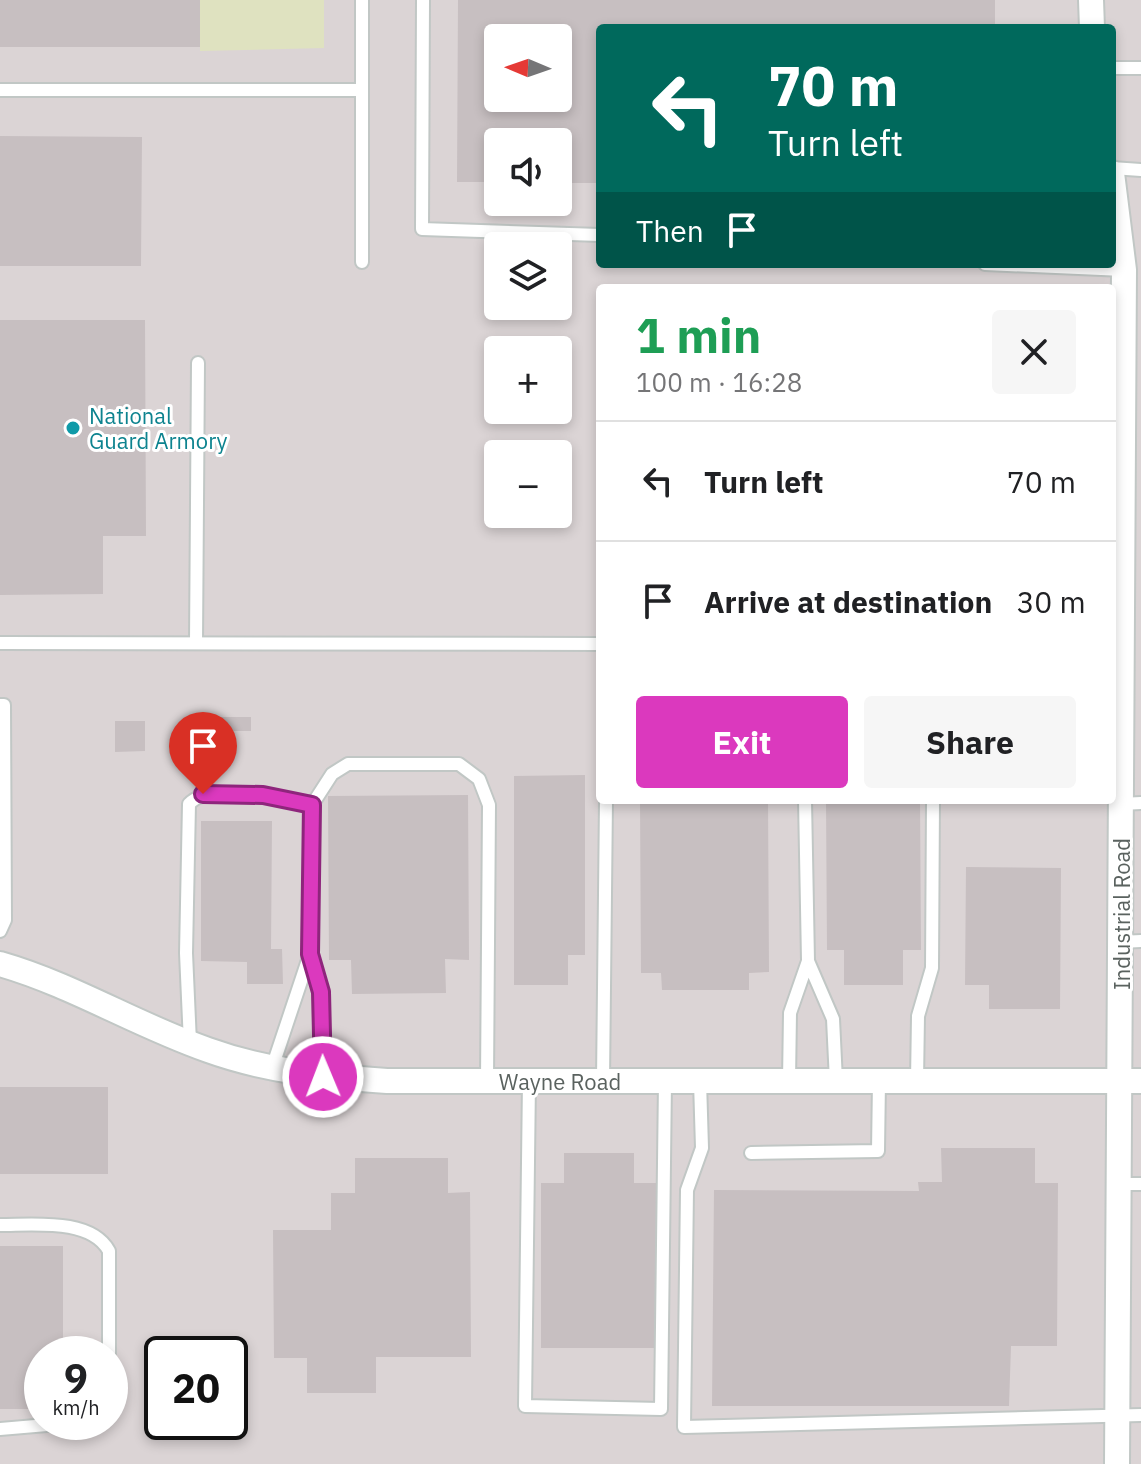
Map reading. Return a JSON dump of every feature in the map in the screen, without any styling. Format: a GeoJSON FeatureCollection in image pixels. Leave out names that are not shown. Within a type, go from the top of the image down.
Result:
{"type":"FeatureCollection","features":[{"type":"Feature","properties":{"kind":"street"},"geometry":{"type":"LineString","coordinates":[[1091,0],[1092,24]]}},
{"type":"Feature","properties":{"kind":"street","name":"Industrial Road"},"geometry":{"type":"LineString","coordinates":[[1116,203],[1133,318],[1127,678],[1131,803],[1129,1415],[1117,1464]]}},
{"type":"Feature","properties":{"kind":"street","name":"Wayne Road"},"geometry":{"type":"LineString","coordinates":[[0,964],[66,986],[190,1043],[272,1068],[323,1077],[487,1081],[1130,1081]]}},
{"type":"Feature","properties":{"kind":"lane"},"geometry":{"type":"LineString","coordinates":[[362,0],[362,262]]}},
{"type":"Feature","properties":{"kind":"lane"},"geometry":{"type":"LineString","coordinates":[[423,0],[422,229],[596,235]]}},
{"type":"Feature","properties":{"kind":"lane"},"geometry":{"type":"LineString","coordinates":[[1116,68],[1141,68]]}},
{"type":"Feature","properties":{"kind":"lane"},"geometry":{"type":"LineString","coordinates":[[0,90],[362,90]]}},
{"type":"Feature","properties":{"kind":"lane"},"geometry":{"type":"LineString","coordinates":[[1116,170],[1141,170]]}},
{"type":"Feature","properties":{"kind":"lane"},"geometry":{"type":"LineString","coordinates":[[1078,268],[1124,270]]}},
{"type":"Feature","properties":{"kind":"lane"},"geometry":{"type":"LineString","coordinates":[[196,643],[198,363]]}},
{"type":"Feature","properties":{"kind":"lane"},"geometry":{"type":"LineString","coordinates":[[0,643],[596,644]]}},
{"type":"Feature","properties":{"kind":"lane"},"geometry":{"type":"LineString","coordinates":[[0,705],[4,705],[5,920],[0,931]]}},
{"type":"Feature","properties":{"kind":"lane"},"geometry":{"type":"LineString","coordinates":[[323,1077],[321,992],[310,954],[312,805],[332,774],[348,764],[459,764],[479,779],[489,805],[487,1081]]}},
{"type":"Feature","properties":{"kind":"lane"},"geometry":{"type":"LineString","coordinates":[[190,1043],[186,953],[189,804],[203,794],[263,795],[312,805]]}},
{"type":"Feature","properties":{"kind":"lane"},"geometry":{"type":"LineString","coordinates":[[603,1081],[606,804]]}},
{"type":"Feature","properties":{"kind":"lane"},"geometry":{"type":"LineString","coordinates":[[789,1081],[790,1013],[808,961],[805,804]]}},
{"type":"Feature","properties":{"kind":"lane"},"geometry":{"type":"LineString","coordinates":[[917,1081],[918,1016],[932,968],[933,804]]}},
{"type":"Feature","properties":{"kind":"lane"},"geometry":{"type":"LineString","coordinates":[[272,1068],[310,954]]}},
{"type":"Feature","properties":{"kind":"lane"},"geometry":{"type":"LineString","coordinates":[[808,961],[833,1019],[836,1081]]}},
{"type":"Feature","properties":{"kind":"lane"},"geometry":{"type":"LineString","coordinates":[[529,1081],[525,1406],[661,1409],[665,1081]]}},
{"type":"Feature","properties":{"kind":"lane"},"geometry":{"type":"LineString","coordinates":[[700,1081],[702,1148],[687,1190],[684,1427],[1129,1415]]}},
{"type":"Feature","properties":{"kind":"lane"},"geometry":{"type":"LineString","coordinates":[[751,1153],[878,1151],[879,1081]]}},
{"type":"Feature","properties":{"kind":"lane"},"geometry":{"type":"LineString","coordinates":[[0,1225],[39,1225],[93,1232],[102,1238],[109,1251],[109,1336]]}},
{"type":"Feature","properties":{"kind":"lane"},"geometry":{"type":"LineString","coordinates":[[0,1429],[24,1427]]}},
{"type":"Feature","properties":{"kind":"shaded area"},"geometry":{"type":"Polygon","coordinates":[[[0,0],[1141,0],[1141,1464],[0,1464],[0,0]]]}},
{"type":"Feature","properties":{"kind":"green space"},"geometry":{"type":"Polygon","coordinates":[[[200,0],[324,0],[324,48],[200,51],[200,0]]]}},
{"type":"Feature","properties":{"kind":"building"},"geometry":{"type":"Polygon","coordinates":[[[0,0],[200,0],[200,47],[0,47],[0,0]]]}},
{"type":"Feature","properties":{"kind":"building"},"geometry":{"type":"Polygon","coordinates":[[[458,0],[995,0],[995,24],[596,24],[596,183],[572,183],[572,128],[484,128],[484,182],[457,182],[458,0]]]}},
{"type":"Feature","properties":{"kind":"building"},"geometry":{"type":"Polygon","coordinates":[[[0,136],[142,137],[141,266],[0,266],[0,136]]]}},
{"type":"Feature","properties":{"kind":"building","name":"National Guard Armory"},"geometry":{"type":"Polygon","coordinates":[[[0,320],[145,320],[146,536],[103,536],[103,594],[0,595],[0,320]]]}},
{"type":"Feature","properties":{"kind":"building"},"geometry":{"type":"Polygon","coordinates":[[[221,717],[251,717],[251,731],[220,731],[221,717]]]}},
{"type":"Feature","properties":{"kind":"building"},"geometry":{"type":"Polygon","coordinates":[[[115,721],[145,721],[145,751],[115,752],[115,721]]]}},
{"type":"Feature","properties":{"kind":"building"},"geometry":{"type":"Polygon","coordinates":[[[585,775],[585,955],[568,955],[568,985],[514,985],[514,776],[585,775]]]}},
{"type":"Feature","properties":{"kind":"building"},"geometry":{"type":"Polygon","coordinates":[[[468,795],[469,960],[445,959],[446,993],[352,994],[351,960],[329,960],[328,796],[468,795]]]}},
{"type":"Feature","properties":{"kind":"building"},"geometry":{"type":"Polygon","coordinates":[[[640,804],[768,804],[769,972],[749,973],[749,990],[662,990],[661,973],[641,973],[640,804]]]}},
{"type":"Feature","properties":{"kind":"building"},"geometry":{"type":"Polygon","coordinates":[[[826,804],[920,804],[921,950],[903,950],[903,985],[844,985],[844,950],[827,950],[826,804]]]}},
{"type":"Feature","properties":{"kind":"building"},"geometry":{"type":"Polygon","coordinates":[[[201,821],[272,821],[271,949],[282,949],[283,984],[247,984],[247,962],[201,961],[201,821]]]}},
{"type":"Feature","properties":{"kind":"building"},"geometry":{"type":"Polygon","coordinates":[[[966,867],[1061,868],[1060,1009],[989,1009],[989,985],[965,985],[966,867]]]}},
{"type":"Feature","properties":{"kind":"building"},"geometry":{"type":"Polygon","coordinates":[[[0,1087],[108,1087],[108,1174],[0,1174],[0,1087]]]}},
{"type":"Feature","properties":{"kind":"building"},"geometry":{"type":"Polygon","coordinates":[[[941,1148],[1035,1148],[1035,1183],[1058,1183],[1057,1346],[1011,1346],[1009,1406],[712,1406],[714,1190],[919,1191],[918,1182],[942,1182],[941,1148]]]}},
{"type":"Feature","properties":{"kind":"building"},"geometry":{"type":"Polygon","coordinates":[[[564,1153],[634,1153],[634,1183],[657,1183],[656,1348],[541,1348],[541,1183],[564,1183],[564,1153]]]}},
{"type":"Feature","properties":{"kind":"building"},"geometry":{"type":"Polygon","coordinates":[[[355,1158],[448,1158],[448,1193],[470,1192],[471,1357],[376,1357],[376,1393],[307,1393],[307,1358],[274,1358],[273,1230],[331,1230],[331,1193],[355,1193],[355,1158]]]}},
{"type":"Feature","properties":{"kind":"building"},"geometry":{"type":"Polygon","coordinates":[[[0,1246],[63,1246],[63,1336],[24,1336],[24,1409],[0,1409],[0,1246]]]}},
{"type":"Feature","properties":{"kind":"place","name":"National Guard Armory"},"geometry":{"type":"Point","coordinates":[73,428]}},
{"type":"Feature","properties":{"kind":"route"},"geometry":{"type":"LineString","coordinates":[[203,794],[263,795],[312,805],[310,954],[321,992],[323,1077]]}}]}
